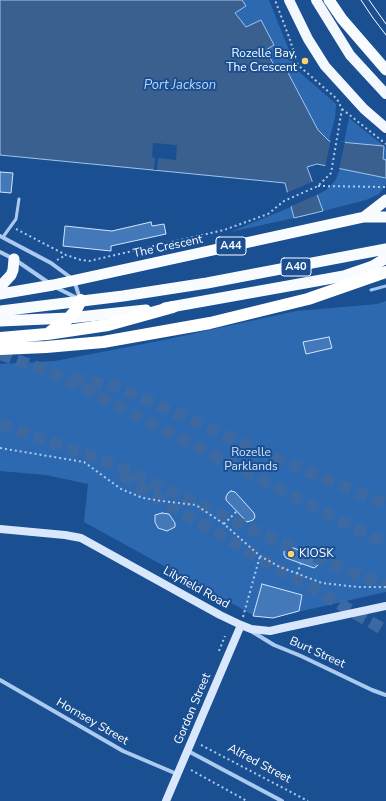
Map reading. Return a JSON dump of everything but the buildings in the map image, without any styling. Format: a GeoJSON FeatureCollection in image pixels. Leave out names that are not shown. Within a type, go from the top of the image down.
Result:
{"type":"FeatureCollection","features":[{"type":"Feature","properties":{"kind":"highway"},"geometry":{"type":"LineString","coordinates":[[329,0],[342,19],[386,70]]}},
{"type":"Feature","properties":{"kind":"highway"},"geometry":{"type":"LineString","coordinates":[[364,217],[386,200]]}},
{"type":"Feature","properties":{"kind":"highway","name":"A44"},"geometry":{"type":"LineString","coordinates":[[364,217],[386,217]]}},
{"type":"Feature","properties":{"kind":"highway","name":"The Crescent"},"geometry":{"type":"LineString","coordinates":[[0,294],[53,286],[74,280],[364,217]]}},
{"type":"Feature","properties":{"kind":"highway","name":"A40"},"geometry":{"type":"LineString","coordinates":[[81,300],[123,296],[207,283],[386,249]]}},
{"type":"Feature","properties":{"kind":"highway"},"geometry":{"type":"LineString","coordinates":[[0,321],[104,316],[173,307],[282,286],[344,276],[373,266],[386,258]]}},
{"type":"Feature","properties":{"kind":"highway"},"geometry":{"type":"LineString","coordinates":[[0,287],[12,275],[14,259]]}},
{"type":"Feature","properties":{"kind":"highway"},"geometry":{"type":"LineString","coordinates":[[0,349],[103,342],[210,323],[308,299],[386,272]]}},
{"type":"Feature","properties":{"kind":"highway"},"geometry":{"type":"LineString","coordinates":[[0,311],[81,300]]}},
{"type":"Feature","properties":{"kind":"highway"},"geometry":{"type":"LineString","coordinates":[[47,334],[69,318],[76,310],[81,300]]}},
{"type":"Feature","properties":{"kind":"highway"},"geometry":{"type":"LineString","coordinates":[[0,338],[47,334],[108,325],[173,307]]}},
{"type":"Feature","properties":{"kind":"main road"},"geometry":{"type":"LineString","coordinates":[[289,0],[308,39],[325,66],[364,109],[386,128]]}},
{"type":"Feature","properties":{"kind":"main road"},"geometry":{"type":"LineString","coordinates":[[316,0],[350,55],[386,94]]}},
{"type":"Feature","properties":{"kind":"main road","name":"Lilyfield Road"},"geometry":{"type":"LineString","coordinates":[[0,530],[65,535],[82,538],[241,626],[258,630],[270,631],[386,606]]}},
{"type":"Feature","properties":{"kind":"main road","name":"Gordon Street"},"geometry":{"type":"LineString","coordinates":[[166,801],[241,626]]}},
{"type":"Feature","properties":{"kind":"street"},"geometry":{"type":"LineString","coordinates":[[1,237],[51,263],[74,280],[81,300]]}},
{"type":"Feature","properties":{"kind":"street"},"geometry":{"type":"LineString","coordinates":[[0,252],[14,259],[53,286],[81,300]]}},
{"type":"Feature","properties":{"kind":"street","name":"Burt Street"},"geometry":{"type":"LineString","coordinates":[[241,626],[274,645],[386,695]]}},
{"type":"Feature","properties":{"kind":"street","name":"Hornsey Street"},"geometry":{"type":"LineString","coordinates":[[0,680],[123,751],[178,775]]}},
{"type":"Feature","properties":{"kind":"street","name":"Alfred Street"},"geometry":{"type":"LineString","coordinates":[[188,751],[282,801]]}},
{"type":"Feature","properties":{"kind":"lane"},"geometry":{"type":"LineString","coordinates":[[1,237],[11,227],[16,219],[19,199]]}},
{"type":"Feature","properties":{"kind":"path"},"geometry":{"type":"LineString","coordinates":[[275,0],[298,65],[338,99],[342,109],[386,144]]}},
{"type":"Feature","properties":{"kind":"path"},"geometry":{"type":"LineString","coordinates":[[11,227],[66,255],[89,262],[224,230],[268,214],[284,201],[318,186],[331,173],[342,109]]}},
{"type":"Feature","properties":{"kind":"path"},"geometry":{"type":"LineString","coordinates":[[318,186],[386,187]]}},
{"type":"Feature","properties":{"kind":"path"},"geometry":{"type":"LineString","coordinates":[[0,448],[84,462],[121,489],[143,498],[196,505],[224,524],[260,556],[297,574],[322,582],[358,587],[386,587]]}},
{"type":"Feature","properties":{"kind":"path"},"geometry":{"type":"LineString","coordinates":[[224,524],[237,511]]}},
{"type":"Feature","properties":{"kind":"path"},"geometry":{"type":"LineString","coordinates":[[241,626],[260,556]]}},
{"type":"Feature","properties":{"kind":"path"},"geometry":{"type":"LineString","coordinates":[[297,574],[301,563]]}},
{"type":"Feature","properties":{"kind":"path","name":"Alfred Street"},"geometry":{"type":"LineString","coordinates":[[201,745],[308,801]]}},
{"type":"Feature","properties":{"kind":"path"},"geometry":{"type":"LineString","coordinates":[[191,770],[247,801]]}},
{"type":"Feature","properties":{"kind":"green space"},"geometry":{"type":"Polygon","coordinates":[[[242,0],[269,0],[297,70],[336,104],[335,118],[329,141],[318,130],[285,67],[277,71],[266,49],[274,45],[260,20],[246,28],[235,12],[246,6],[242,0]]]}},
{"type":"Feature","properties":{"kind":"green space"},"geometry":{"type":"Polygon","coordinates":[[[349,118],[384,146],[344,142],[349,118]]]}},
{"type":"Feature","properties":{"kind":"green space"},"geometry":{"type":"Polygon","coordinates":[[[384,146],[386,149],[386,160],[383,159],[384,146]]]}},
{"type":"Feature","properties":{"kind":"green space"},"geometry":{"type":"Polygon","coordinates":[[[340,168],[386,178],[386,184],[379,194],[366,200],[323,211],[317,195],[326,190],[332,184],[336,179],[340,168]]]}},
{"type":"Feature","properties":{"kind":"green space"},"geometry":{"type":"Polygon","coordinates":[[[291,207],[294,218],[230,232],[291,207]]]}},
{"type":"Feature","properties":{"kind":"green space","name":"Rozelle Parklands"},"geometry":{"type":"Polygon","coordinates":[[[386,301],[386,592],[271,618],[253,615],[84,522],[88,484],[46,475],[0,471],[0,364],[55,361],[164,340],[296,311],[377,304],[386,301]]]}},
{"type":"Feature","properties":{"kind":"water","name":"Port Jackson"},"geometry":{"type":"Polygon","coordinates":[[[0,0],[242,0],[246,6],[235,13],[246,27],[261,20],[274,45],[266,50],[277,71],[285,67],[318,130],[329,141],[384,146],[383,159],[386,160],[386,178],[317,164],[307,167],[323,211],[294,218],[285,183],[0,155],[0,0]]]}},
{"type":"Feature","properties":{"kind":"pier"},"geometry":{"type":"Polygon","coordinates":[[[331,139],[345,142],[339,170],[325,167],[331,139]]]}},
{"type":"Feature","properties":{"kind":"pier"},"geometry":{"type":"Polygon","coordinates":[[[153,143],[177,145],[176,160],[158,158],[157,170],[154,170],[155,158],[152,157],[153,143]]]}},
{"type":"Feature","properties":{"kind":"pier"},"geometry":{"type":"Polygon","coordinates":[[[314,181],[319,194],[289,207],[286,193],[314,181]]]}},
{"type":"Feature","properties":{"kind":"waterway"},"geometry":{"type":"LineString","coordinates":[[371,290],[386,286]]}},
{"type":"Feature","properties":{"kind":"tunnel"},"geometry":{"type":"LineString","coordinates":[[0,354],[56,374],[386,544]]}},
{"type":"Feature","properties":{"kind":"tunnel"},"geometry":{"type":"LineString","coordinates":[[73,378],[118,387],[280,460],[386,504]]}},
{"type":"Feature","properties":{"kind":"tunnel"},"geometry":{"type":"LineString","coordinates":[[0,424],[105,461],[286,545],[386,586]]}},
{"type":"Feature","properties":{"kind":"tunnel"},"geometry":{"type":"LineString","coordinates":[[123,475],[141,489],[386,631]]}},
{"type":"Feature","properties":{"kind":"tram line"},"geometry":{"type":"LineString","coordinates":[[361,0],[386,35]]}},
{"type":"Feature","properties":{"kind":"tram line"},"geometry":{"type":"LineString","coordinates":[[369,0],[386,24]]}},
{"type":"Feature","properties":{"kind":"place","name":"Rozelle Bay, The Crescent"},"geometry":{"type":"Point","coordinates":[305,61]}},
{"type":"Feature","properties":{"kind":"place","name":"KIOSK"},"geometry":{"type":"Point","coordinates":[291,554]}}]}
